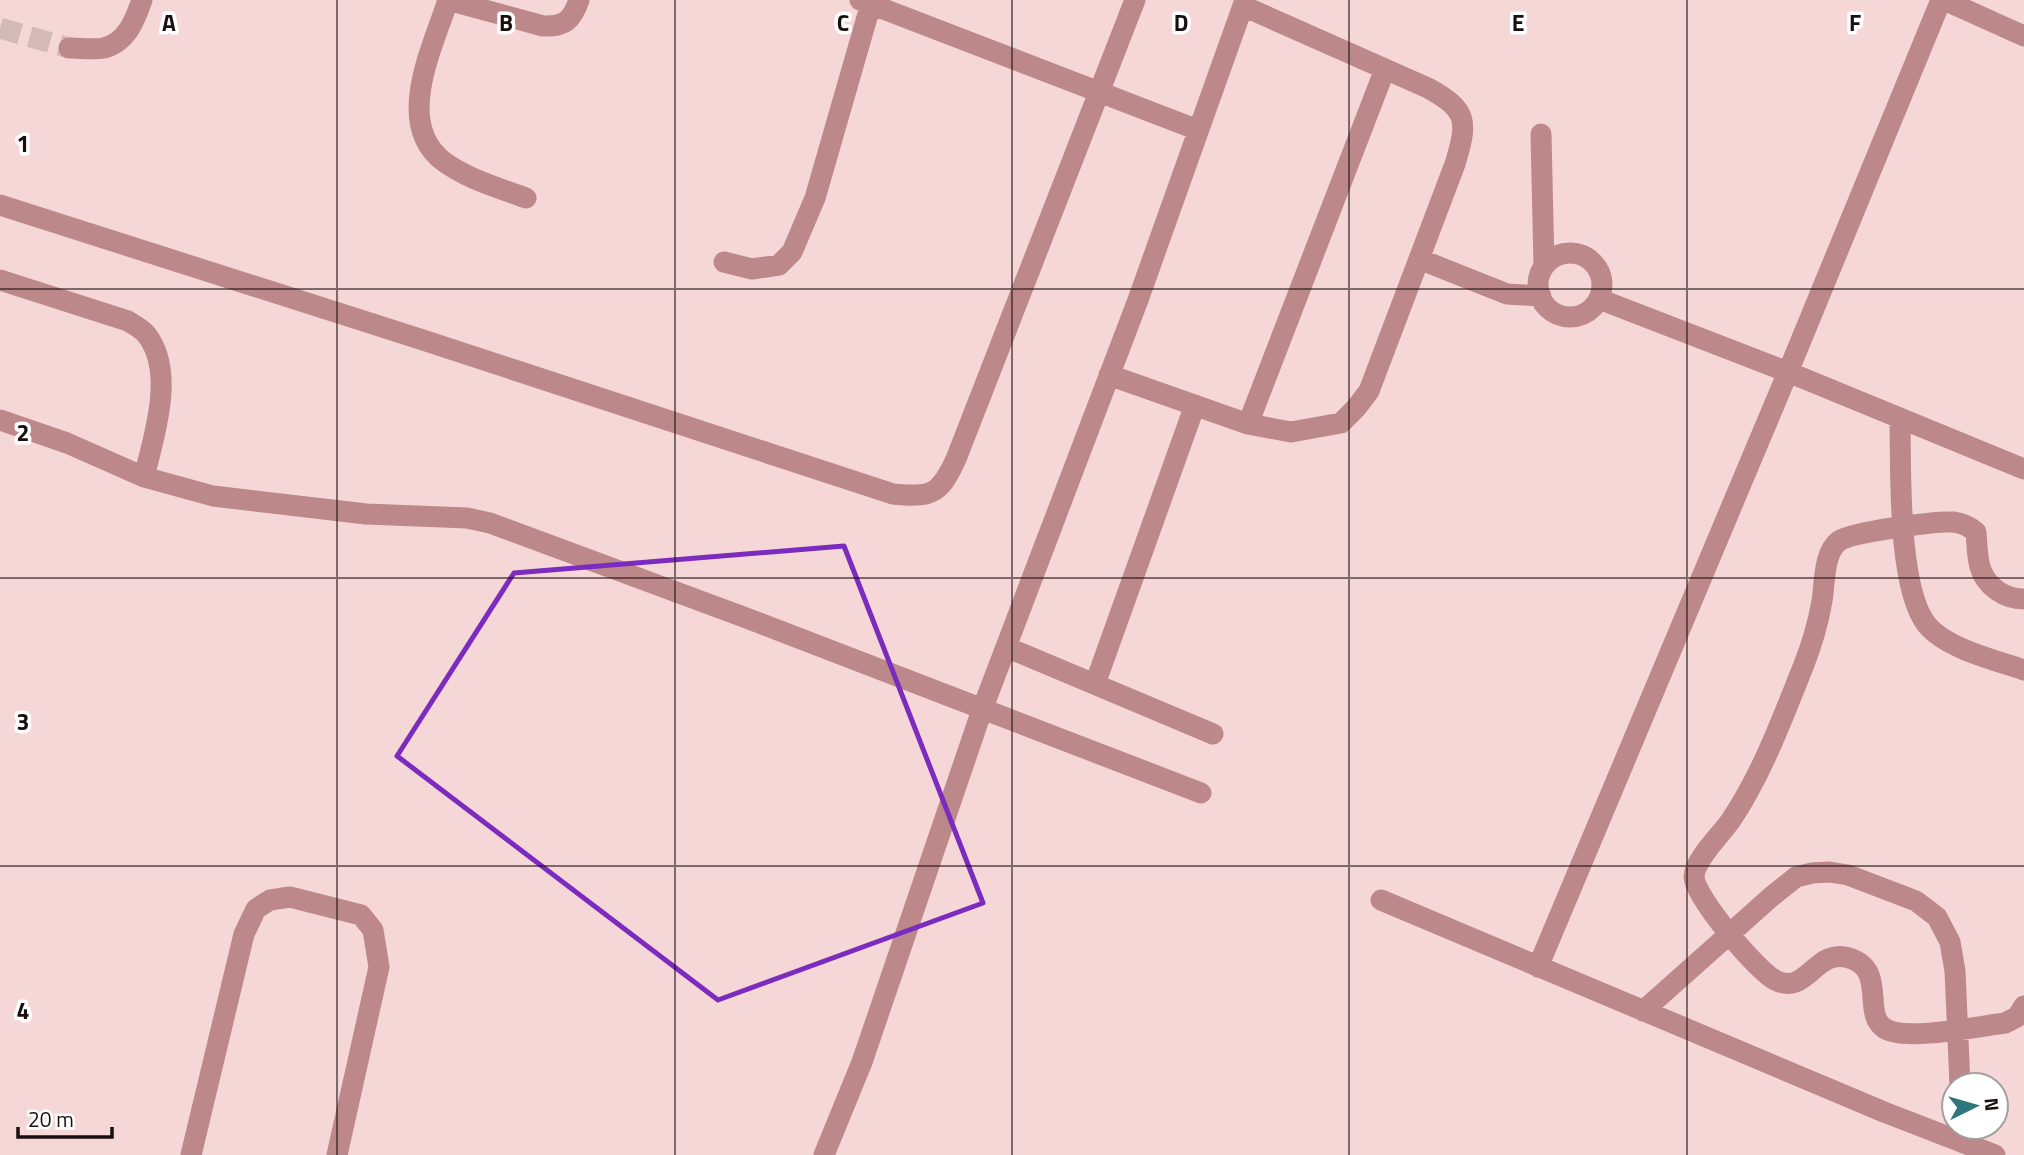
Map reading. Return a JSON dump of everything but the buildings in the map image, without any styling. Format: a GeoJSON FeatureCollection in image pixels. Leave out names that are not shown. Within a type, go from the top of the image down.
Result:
{"type":"FeatureCollection","features":[{"type":"Feature","properties":{"kind":"lane"},"geometry":{"type":"LineString","coordinates":[[69,48],[104,48],[122,39],[134,22],[142,0]]}},
{"type":"Feature","properties":{"kind":"lane"},"geometry":{"type":"LineString","coordinates":[[526,198],[470,176],[444,161],[431,149],[421,129],[418,106],[422,80],[448,0],[555,27],[567,22],[575,12],[579,0]]}},
{"type":"Feature","properties":{"kind":"lane"},"geometry":{"type":"LineString","coordinates":[[0,205],[423,340],[893,495],[916,496],[933,491],[947,480],[1135,0]]}},
{"type":"Feature","properties":{"kind":"lane"},"geometry":{"type":"LineString","coordinates":[[1538,967],[1942,0],[2024,36]]}},
{"type":"Feature","properties":{"kind":"lane"},"geometry":{"type":"LineString","coordinates":[[724,262],[752,269],[779,265],[792,252],[815,198],[867,1],[1198,130]]}},
{"type":"Feature","properties":{"kind":"lane"},"geometry":{"type":"LineString","coordinates":[[824,1155],[862,1062],[982,710],[1109,375],[1244,3],[1428,88],[1447,98],[1457,108],[1463,125],[1455,164],[1368,391],[1341,423],[1291,432],[1248,424],[1109,375]]}},
{"type":"Feature","properties":{"kind":"lane"},"geometry":{"type":"LineString","coordinates":[[1248,424],[1385,69]]}},
{"type":"Feature","properties":{"kind":"lane"},"geometry":{"type":"LineString","coordinates":[[1541,134],[1544,266],[1540,276],[1541,296],[1554,312],[1574,317],[1584,314],[1599,299],[1602,279],[1591,260],[1582,254],[1561,254],[1544,266]]}},
{"type":"Feature","properties":{"kind":"lane"},"geometry":{"type":"LineString","coordinates":[[1419,259],[1507,294],[1541,296]]}},
{"type":"Feature","properties":{"kind":"lane"},"geometry":{"type":"LineString","coordinates":[[0,280],[128,321],[145,333],[157,354],[160,396],[159,418],[144,477]]}},
{"type":"Feature","properties":{"kind":"lane"},"geometry":{"type":"LineString","coordinates":[[1599,299],[1788,372],[2024,469]]}},
{"type":"Feature","properties":{"kind":"lane"},"geometry":{"type":"LineString","coordinates":[[1095,684],[1195,405]]}},
{"type":"Feature","properties":{"kind":"lane"},"geometry":{"type":"LineString","coordinates":[[1900,418],[1904,527],[1910,586],[1918,610],[1928,626],[1964,649],[2024,670]]}},
{"type":"Feature","properties":{"kind":"lane"},"geometry":{"type":"LineString","coordinates":[[0,420],[67,443],[144,477],[213,496],[366,514],[467,519],[490,523],[741,616],[1201,793]]}},
{"type":"Feature","properties":{"kind":"lane"},"geometry":{"type":"LineString","coordinates":[[2024,598],[2016,599],[2000,593],[1987,580],[1980,568],[1976,532],[1968,525],[1954,522],[1904,527],[1854,535],[1839,541],[1832,550],[1825,570],[1815,633],[1752,787],[1730,822],[1698,863],[1694,875],[1696,887],[1705,904],[1729,934],[1773,980],[1795,984],[1831,957],[1846,957],[1860,962],[1870,975],[1876,1018],[1884,1028],[1899,1033],[1924,1034],[2005,1023],[2017,1017],[2024,1006]]}},
{"type":"Feature","properties":{"kind":"lane"},"geometry":{"type":"LineString","coordinates":[[1006,647],[1213,734]]}},
{"type":"Feature","properties":{"kind":"lane"},"geometry":{"type":"LineString","coordinates":[[1643,1011],[1797,877],[1829,872],[1847,875],[1916,901],[1937,917],[1950,942],[1955,971],[1959,1071]]}},
{"type":"Feature","properties":{"kind":"lane"},"geometry":{"type":"LineString","coordinates":[[191,1155],[244,933],[256,909],[270,900],[290,897],[361,915],[373,930],[377,949],[379,967],[337,1155]]}},
{"type":"Feature","properties":{"kind":"lane"},"geometry":{"type":"LineString","coordinates":[[1381,900],[1884,1112],[1940,1129]]}},
{"type":"Feature","properties":{"kind":"lane"},"geometry":{"type":"LineString","coordinates":[[1972,1141],[1995,1155]]}},
{"type":"Feature","properties":{"kind":"highlighted area"},"geometry":{"type":"Polygon","coordinates":[[[844,546],[983,903],[718,1000],[397,756],[514,573],[844,546]]]}},
{"type":"Feature","properties":{"kind":"tunnel"},"geometry":{"type":"LineString","coordinates":[[0,28],[69,48]]}}]}
